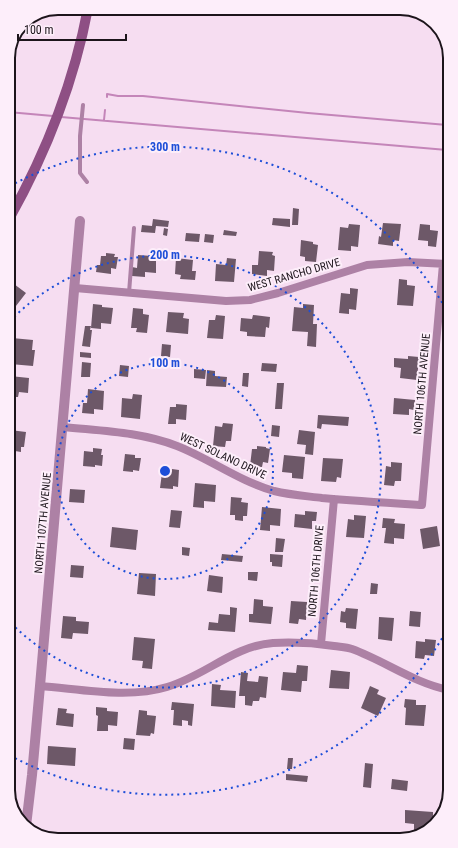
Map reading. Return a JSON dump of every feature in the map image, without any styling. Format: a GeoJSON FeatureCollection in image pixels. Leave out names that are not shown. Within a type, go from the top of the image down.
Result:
{"type":"FeatureCollection","features":[{"type":"Feature","properties":{"kind":"main road"},"geometry":{"type":"LineString","coordinates":[[15,208],[45,147],[65,95],[77,56],[86,15]]}},
{"type":"Feature","properties":{"kind":"street","name":"NORTH 107TH AVENUE"},"geometry":{"type":"LineString","coordinates":[[27,819],[64,427],[80,221]]}},
{"type":"Feature","properties":{"kind":"street","name":"WEST RANCHO DRIVE"},"geometry":{"type":"LineString","coordinates":[[75,288],[226,301],[250,300],[278,293],[367,265],[408,262],[443,264]]}},
{"type":"Feature","properties":{"kind":"street","name":"NORTH 106TH AVENUE"},"geometry":{"type":"LineString","coordinates":[[422,505],[443,285]]}},
{"type":"Feature","properties":{"kind":"street","name":"WEST SOLANO DRIVE"},"geometry":{"type":"LineString","coordinates":[[64,427],[127,433],[151,437],[178,446],[231,474],[256,485],[286,493],[334,499],[422,505]]}},
{"type":"Feature","properties":{"kind":"street","name":"NORTH 106TH DRIVE"},"geometry":{"type":"LineString","coordinates":[[321,644],[334,499]]}},
{"type":"Feature","properties":{"kind":"street"},"geometry":{"type":"LineString","coordinates":[[40,686],[124,693],[155,690],[168,687],[226,657],[258,645],[288,643],[321,644],[350,648],[424,683],[443,688]]}},
{"type":"Feature","properties":{"kind":"lane"},"geometry":{"type":"LineString","coordinates":[[83,104],[80,136],[80,173],[86,182]]}},
{"type":"Feature","properties":{"kind":"lane"},"geometry":{"type":"LineString","coordinates":[[129,293],[134,228]]}},
{"type":"Feature","properties":{"kind":"building"},"geometry":{"type":"Polygon","coordinates":[[[293,208],[299,209],[298,225],[292,225],[293,208]]]}},
{"type":"Feature","properties":{"kind":"building"},"geometry":{"type":"Polygon","coordinates":[[[273,218],[290,219],[290,227],[272,225],[273,218]]]}},
{"type":"Feature","properties":{"kind":"building"},"geometry":{"type":"Polygon","coordinates":[[[153,219],[169,221],[168,227],[156,226],[155,233],[141,232],[142,225],[152,226],[153,219]]]}},
{"type":"Feature","properties":{"kind":"building"},"geometry":{"type":"Polygon","coordinates":[[[383,223],[401,224],[399,241],[393,240],[393,246],[378,244],[379,236],[381,237],[383,223]]]}},
{"type":"Feature","properties":{"kind":"building"},"geometry":{"type":"Polygon","coordinates":[[[349,224],[360,225],[358,247],[351,246],[351,251],[338,250],[340,227],[348,228],[349,224]]]}},
{"type":"Feature","properties":{"kind":"building"},"geometry":{"type":"Polygon","coordinates":[[[420,224],[430,225],[430,230],[438,231],[436,247],[428,246],[428,241],[418,240],[420,224]]]}},
{"type":"Feature","properties":{"kind":"building"},"geometry":{"type":"Polygon","coordinates":[[[164,228],[168,229],[167,236],[163,235],[164,228]]]}},
{"type":"Feature","properties":{"kind":"building"},"geometry":{"type":"Polygon","coordinates":[[[224,230],[237,232],[236,236],[223,235],[224,230]]]}},
{"type":"Feature","properties":{"kind":"building"},"geometry":{"type":"Polygon","coordinates":[[[186,233],[200,234],[199,242],[185,241],[186,233]]]}},
{"type":"Feature","properties":{"kind":"building"},"geometry":{"type":"Polygon","coordinates":[[[205,234],[214,235],[213,243],[204,242],[205,234]]]}},
{"type":"Feature","properties":{"kind":"building"},"geometry":{"type":"Polygon","coordinates":[[[301,240],[313,242],[313,244],[318,245],[316,262],[305,261],[305,257],[300,256],[301,240]]]}},
{"type":"Feature","properties":{"kind":"building"},"geometry":{"type":"Polygon","coordinates":[[[259,251],[273,252],[272,255],[275,256],[274,271],[267,270],[267,276],[252,274],[252,265],[258,265],[259,251]]]}},
{"type":"Feature","properties":{"kind":"building"},"geometry":{"type":"Polygon","coordinates":[[[106,253],[115,254],[114,257],[118,257],[116,269],[111,268],[111,274],[96,272],[97,265],[100,265],[101,256],[106,256],[106,253]]]}},
{"type":"Feature","properties":{"kind":"building"},"geometry":{"type":"Polygon","coordinates":[[[138,255],[152,256],[152,260],[156,261],[156,273],[145,272],[145,277],[132,276],[132,267],[137,268],[138,255]]]}},
{"type":"Feature","properties":{"kind":"building"},"geometry":{"type":"Polygon","coordinates":[[[176,258],[193,260],[192,271],[196,271],[195,280],[180,279],[181,275],[175,274],[176,258]]]}},
{"type":"Feature","properties":{"kind":"building"},"geometry":{"type":"Polygon","coordinates":[[[227,258],[236,259],[234,282],[215,281],[216,264],[226,265],[227,258]]]}},
{"type":"Feature","properties":{"kind":"building"},"geometry":{"type":"Polygon","coordinates":[[[399,279],[407,280],[407,285],[415,286],[413,306],[397,305],[399,279]]]}},
{"type":"Feature","properties":{"kind":"building"},"geometry":{"type":"Polygon","coordinates":[[[15,285],[26,293],[15,307],[15,285]]]}},
{"type":"Feature","properties":{"kind":"building"},"geometry":{"type":"Polygon","coordinates":[[[350,288],[358,289],[356,310],[349,309],[349,314],[339,313],[341,293],[350,294],[350,288]]]}},
{"type":"Feature","properties":{"kind":"building"},"geometry":{"type":"Polygon","coordinates":[[[93,304],[113,308],[111,324],[101,323],[101,329],[91,328],[93,304]]]}},
{"type":"Feature","properties":{"kind":"building"},"geometry":{"type":"Polygon","coordinates":[[[303,304],[314,305],[313,324],[317,324],[316,347],[307,346],[308,332],[292,331],[294,307],[303,308],[303,304]]]}},
{"type":"Feature","properties":{"kind":"building"},"geometry":{"type":"Polygon","coordinates":[[[133,308],[143,309],[143,314],[149,315],[147,333],[136,332],[137,328],[131,328],[133,308]]]}},
{"type":"Feature","properties":{"kind":"building"},"geometry":{"type":"Polygon","coordinates":[[[168,312],[184,313],[183,318],[189,319],[188,334],[166,332],[168,312]]]}},
{"type":"Feature","properties":{"kind":"building"},"geometry":{"type":"Polygon","coordinates":[[[216,315],[225,316],[223,339],[207,338],[209,320],[215,320],[216,315]]]}},
{"type":"Feature","properties":{"kind":"building"},"geometry":{"type":"Polygon","coordinates":[[[253,315],[270,317],[269,328],[266,327],[265,337],[247,336],[247,332],[240,331],[241,318],[252,319],[253,315]]]}},
{"type":"Feature","properties":{"kind":"building"},"geometry":{"type":"Polygon","coordinates":[[[85,326],[91,326],[90,330],[92,330],[90,347],[82,346],[85,326]]]}},
{"type":"Feature","properties":{"kind":"building"},"geometry":{"type":"Polygon","coordinates":[[[15,338],[33,340],[32,350],[35,350],[33,366],[15,364],[15,338]]]}},
{"type":"Feature","properties":{"kind":"building"},"geometry":{"type":"Polygon","coordinates":[[[162,344],[171,345],[170,357],[161,356],[162,344]]]}},
{"type":"Feature","properties":{"kind":"building"},"geometry":{"type":"Polygon","coordinates":[[[80,352],[91,353],[91,358],[80,357],[80,352]]]}},
{"type":"Feature","properties":{"kind":"building"},"geometry":{"type":"Polygon","coordinates":[[[408,356],[419,357],[417,380],[400,378],[401,368],[394,367],[394,358],[408,359],[408,356]]]}},
{"type":"Feature","properties":{"kind":"building"},"geometry":{"type":"Polygon","coordinates":[[[82,362],[91,363],[90,377],[81,377],[82,362]]]}},
{"type":"Feature","properties":{"kind":"building"},"geometry":{"type":"Polygon","coordinates":[[[262,363],[277,364],[276,372],[261,371],[262,363]]]}},
{"type":"Feature","properties":{"kind":"building"},"geometry":{"type":"Polygon","coordinates":[[[120,365],[129,366],[128,377],[119,376],[120,365]]]}},
{"type":"Feature","properties":{"kind":"building"},"geometry":{"type":"Polygon","coordinates":[[[194,369],[206,370],[205,379],[194,378],[194,369]]]}},
{"type":"Feature","properties":{"kind":"building"},"geometry":{"type":"Polygon","coordinates":[[[207,370],[215,371],[215,376],[227,377],[226,387],[206,386],[207,370]]]}},
{"type":"Feature","properties":{"kind":"building"},"geometry":{"type":"Polygon","coordinates":[[[243,373],[249,373],[248,387],[242,386],[243,373]]]}},
{"type":"Feature","properties":{"kind":"building"},"geometry":{"type":"Polygon","coordinates":[[[15,377],[29,378],[28,393],[19,392],[18,397],[15,397],[15,377]]]}},
{"type":"Feature","properties":{"kind":"building"},"geometry":{"type":"Polygon","coordinates":[[[277,383],[284,383],[282,409],[275,409],[277,383]]]}},
{"type":"Feature","properties":{"kind":"building"},"geometry":{"type":"Polygon","coordinates":[[[88,389],[104,391],[103,410],[94,409],[94,414],[82,413],[83,403],[87,403],[88,389]]]}},
{"type":"Feature","properties":{"kind":"building"},"geometry":{"type":"Polygon","coordinates":[[[133,394],[142,395],[140,419],[121,417],[122,398],[132,399],[133,394]]]}},
{"type":"Feature","properties":{"kind":"building"},"geometry":{"type":"Polygon","coordinates":[[[394,398],[415,400],[414,410],[409,409],[409,415],[393,414],[394,398]]]}},
{"type":"Feature","properties":{"kind":"building"},"geometry":{"type":"Polygon","coordinates":[[[176,404],[187,405],[186,420],[176,419],[176,424],[168,424],[170,407],[176,407],[176,404]]]}},
{"type":"Feature","properties":{"kind":"building"},"geometry":{"type":"Polygon","coordinates":[[[318,415],[349,417],[348,426],[322,424],[321,429],[317,428],[318,415]]]}},
{"type":"Feature","properties":{"kind":"building"},"geometry":{"type":"Polygon","coordinates":[[[223,423],[233,424],[231,441],[226,441],[225,447],[213,446],[215,426],[222,427],[223,423]]]}},
{"type":"Feature","properties":{"kind":"building"},"geometry":{"type":"Polygon","coordinates":[[[272,425],[280,426],[279,437],[271,436],[272,425]]]}},
{"type":"Feature","properties":{"kind":"building"},"geometry":{"type":"Polygon","coordinates":[[[299,430],[315,432],[313,455],[305,454],[306,445],[297,444],[299,430]]]}},
{"type":"Feature","properties":{"kind":"building"},"geometry":{"type":"Polygon","coordinates":[[[15,431],[26,432],[24,447],[21,447],[21,452],[15,451],[15,431]]]}},
{"type":"Feature","properties":{"kind":"building"},"geometry":{"type":"Polygon","coordinates":[[[257,446],[270,449],[268,463],[263,462],[262,467],[250,466],[252,449],[257,449],[257,446]]]}},
{"type":"Feature","properties":{"kind":"building"},"geometry":{"type":"Polygon","coordinates":[[[93,448],[102,449],[102,466],[83,466],[84,451],[93,452],[93,448]]]}},
{"type":"Feature","properties":{"kind":"building"},"geometry":{"type":"Polygon","coordinates":[[[125,454],[135,455],[135,458],[141,458],[139,471],[123,471],[125,454]]]}},
{"type":"Feature","properties":{"kind":"building"},"geometry":{"type":"Polygon","coordinates":[[[284,455],[305,457],[303,479],[292,478],[292,473],[282,472],[284,455]]]}},
{"type":"Feature","properties":{"kind":"building"},"geometry":{"type":"Polygon","coordinates":[[[323,458],[343,459],[341,478],[337,477],[336,482],[321,481],[323,458]]]}},
{"type":"Feature","properties":{"kind":"building"},"geometry":{"type":"Polygon","coordinates":[[[391,462],[402,463],[401,481],[395,481],[394,486],[384,485],[386,466],[391,467],[391,462]]]}},
{"type":"Feature","properties":{"kind":"building"},"geometry":{"type":"Polygon","coordinates":[[[172,469],[179,470],[178,487],[173,486],[173,489],[160,488],[162,473],[171,473],[172,469]]]}},
{"type":"Feature","properties":{"kind":"building"},"geometry":{"type":"Polygon","coordinates":[[[195,483],[216,485],[215,502],[204,501],[204,508],[193,507],[195,483]]]}},
{"type":"Feature","properties":{"kind":"building"},"geometry":{"type":"Polygon","coordinates":[[[70,489],[85,490],[84,503],[69,502],[70,489]]]}},
{"type":"Feature","properties":{"kind":"building"},"geometry":{"type":"Polygon","coordinates":[[[231,497],[242,498],[241,502],[248,503],[247,516],[243,516],[243,521],[235,520],[235,515],[230,515],[231,497]]]}},
{"type":"Feature","properties":{"kind":"building"},"geometry":{"type":"Polygon","coordinates":[[[262,507],[281,509],[280,526],[270,525],[270,531],[260,530],[262,507]]]}},
{"type":"Feature","properties":{"kind":"building"},"geometry":{"type":"Polygon","coordinates":[[[171,510],[182,511],[180,528],[169,527],[171,510]]]}},
{"type":"Feature","properties":{"kind":"building"},"geometry":{"type":"Polygon","coordinates":[[[305,511],[317,512],[316,521],[312,521],[312,529],[294,527],[295,514],[305,515],[305,511]]]}},
{"type":"Feature","properties":{"kind":"building"},"geometry":{"type":"Polygon","coordinates":[[[354,515],[366,516],[364,538],[346,537],[348,519],[354,520],[354,515]]]}},
{"type":"Feature","properties":{"kind":"building"},"geometry":{"type":"Polygon","coordinates":[[[383,518],[395,519],[394,523],[405,524],[404,539],[394,538],[394,544],[384,543],[386,528],[382,528],[383,518]]]}},
{"type":"Feature","properties":{"kind":"building"},"geometry":{"type":"Polygon","coordinates":[[[437,526],[440,546],[423,549],[420,529],[437,526]]]}},
{"type":"Feature","properties":{"kind":"building"},"geometry":{"type":"Polygon","coordinates":[[[112,527],[138,530],[136,550],[110,547],[112,527]]]}},
{"type":"Feature","properties":{"kind":"building"},"geometry":{"type":"Polygon","coordinates":[[[276,538],[285,539],[283,552],[275,552],[276,538]]]}},
{"type":"Feature","properties":{"kind":"building"},"geometry":{"type":"Polygon","coordinates":[[[182,547],[190,548],[189,556],[182,555],[182,547]]]}},
{"type":"Feature","properties":{"kind":"building"},"geometry":{"type":"Polygon","coordinates":[[[222,554],[243,556],[242,562],[221,560],[222,554]]]}},
{"type":"Feature","properties":{"kind":"building"},"geometry":{"type":"Polygon","coordinates":[[[270,554],[283,555],[282,567],[272,566],[272,562],[270,562],[270,554]]]}},
{"type":"Feature","properties":{"kind":"building"},"geometry":{"type":"Polygon","coordinates":[[[71,565],[84,566],[83,578],[70,577],[71,565]]]}},
{"type":"Feature","properties":{"kind":"building"},"geometry":{"type":"Polygon","coordinates":[[[248,572],[258,572],[257,581],[248,580],[248,572]]]}},
{"type":"Feature","properties":{"kind":"building"},"geometry":{"type":"Polygon","coordinates":[[[139,573],[156,574],[155,596],[137,594],[139,573]]]}},
{"type":"Feature","properties":{"kind":"building"},"geometry":{"type":"Polygon","coordinates":[[[209,575],[223,577],[222,593],[207,591],[209,575]]]}},
{"type":"Feature","properties":{"kind":"building"},"geometry":{"type":"Polygon","coordinates":[[[371,583],[378,584],[377,594],[370,594],[371,583]]]}},
{"type":"Feature","properties":{"kind":"building"},"geometry":{"type":"Polygon","coordinates":[[[254,599],[263,600],[263,606],[273,607],[271,624],[249,622],[249,614],[253,614],[254,599]]]}},
{"type":"Feature","properties":{"kind":"building"},"geometry":{"type":"Polygon","coordinates":[[[291,601],[307,602],[306,620],[299,619],[298,624],[289,623],[291,601]]]}},
{"type":"Feature","properties":{"kind":"building"},"geometry":{"type":"Polygon","coordinates":[[[230,607],[237,608],[235,632],[208,630],[209,622],[218,623],[219,614],[230,615],[230,607]]]}},
{"type":"Feature","properties":{"kind":"building"},"geometry":{"type":"Polygon","coordinates":[[[346,608],[358,609],[356,629],[346,628],[346,623],[340,622],[341,611],[345,612],[346,608]]]}},
{"type":"Feature","properties":{"kind":"building"},"geometry":{"type":"Polygon","coordinates":[[[410,611],[421,612],[420,627],[409,626],[410,611]]]}},
{"type":"Feature","properties":{"kind":"building"},"geometry":{"type":"Polygon","coordinates":[[[63,616],[76,617],[76,621],[89,622],[88,634],[73,633],[72,639],[61,638],[63,616]]]}},
{"type":"Feature","properties":{"kind":"building"},"geometry":{"type":"Polygon","coordinates":[[[379,617],[394,618],[392,641],[378,639],[379,617]]]}},
{"type":"Feature","properties":{"kind":"building"},"geometry":{"type":"Polygon","coordinates":[[[134,637],[155,639],[152,669],[142,668],[143,661],[132,660],[134,637]]]}},
{"type":"Feature","properties":{"kind":"building"},"geometry":{"type":"Polygon","coordinates":[[[425,639],[436,640],[434,656],[425,655],[424,659],[415,658],[416,641],[425,642],[425,639]]]}},
{"type":"Feature","properties":{"kind":"building"},"geometry":{"type":"Polygon","coordinates":[[[297,665],[308,666],[307,681],[302,681],[301,692],[281,690],[283,672],[296,673],[297,665]]]}},
{"type":"Feature","properties":{"kind":"building"},"geometry":{"type":"Polygon","coordinates":[[[331,670],[350,672],[349,689],[329,688],[331,670]]]}},
{"type":"Feature","properties":{"kind":"building"},"geometry":{"type":"Polygon","coordinates":[[[241,672],[248,673],[247,681],[258,682],[259,676],[268,677],[266,698],[260,697],[259,701],[253,701],[252,706],[245,705],[245,696],[239,696],[241,672]]]}},
{"type":"Feature","properties":{"kind":"building"},"geometry":{"type":"Polygon","coordinates":[[[212,684],[221,685],[220,690],[236,691],[235,708],[211,706],[212,684]]]}},
{"type":"Feature","properties":{"kind":"building"},"geometry":{"type":"Polygon","coordinates":[[[370,686],[379,690],[377,694],[386,698],[378,716],[361,708],[370,686]]]}},
{"type":"Feature","properties":{"kind":"building"},"geometry":{"type":"Polygon","coordinates":[[[405,699],[416,700],[416,705],[426,705],[424,726],[405,725],[405,699]]]}},
{"type":"Feature","properties":{"kind":"building"},"geometry":{"type":"Polygon","coordinates":[[[172,702],[194,704],[192,726],[188,725],[188,721],[182,720],[182,726],[173,725],[174,710],[171,710],[172,702]]]}},
{"type":"Feature","properties":{"kind":"building"},"geometry":{"type":"Polygon","coordinates":[[[96,707],[107,708],[107,711],[118,712],[117,726],[108,725],[108,731],[97,731],[98,716],[96,715],[96,707]]]}},
{"type":"Feature","properties":{"kind":"building"},"geometry":{"type":"Polygon","coordinates":[[[58,708],[67,709],[66,713],[74,714],[73,727],[56,725],[58,708]]]}},
{"type":"Feature","properties":{"kind":"building"},"geometry":{"type":"Polygon","coordinates":[[[139,710],[147,711],[147,715],[156,716],[154,734],[151,733],[150,736],[136,735],[139,710]]]}},
{"type":"Feature","properties":{"kind":"building"},"geometry":{"type":"Polygon","coordinates":[[[124,738],[135,739],[134,750],[123,749],[124,738]]]}},
{"type":"Feature","properties":{"kind":"building"},"geometry":{"type":"Polygon","coordinates":[[[48,746],[76,748],[75,766],[47,764],[48,746]]]}},
{"type":"Feature","properties":{"kind":"building"},"geometry":{"type":"Polygon","coordinates":[[[288,758],[293,758],[292,769],[287,769],[288,758]]]}},
{"type":"Feature","properties":{"kind":"building"},"geometry":{"type":"Polygon","coordinates":[[[365,763],[373,764],[371,788],[363,787],[365,763]]]}},
{"type":"Feature","properties":{"kind":"building"},"geometry":{"type":"Polygon","coordinates":[[[286,774],[308,776],[307,782],[286,780],[286,774]]]}},
{"type":"Feature","properties":{"kind":"building"},"geometry":{"type":"Polygon","coordinates":[[[392,779],[408,781],[407,791],[391,789],[392,779]]]}},
{"type":"Feature","properties":{"kind":"building"},"geometry":{"type":"Polygon","coordinates":[[[405,810],[433,812],[433,817],[417,830],[414,831],[414,824],[405,823],[405,810]]]}},
{"type":"Feature","properties":{"kind":"waterway"},"geometry":{"type":"LineString","coordinates":[[107,97],[107,94],[118,96],[143,96],[308,113],[443,125]]}},
{"type":"Feature","properties":{"kind":"waterway"},"geometry":{"type":"LineString","coordinates":[[104,120],[105,110]]}},
{"type":"Feature","properties":{"kind":"waterway"},"geometry":{"type":"LineString","coordinates":[[15,113],[53,116]]}},
{"type":"Feature","properties":{"kind":"waterway"},"geometry":{"type":"LineString","coordinates":[[61,117],[443,150]]}}]}
